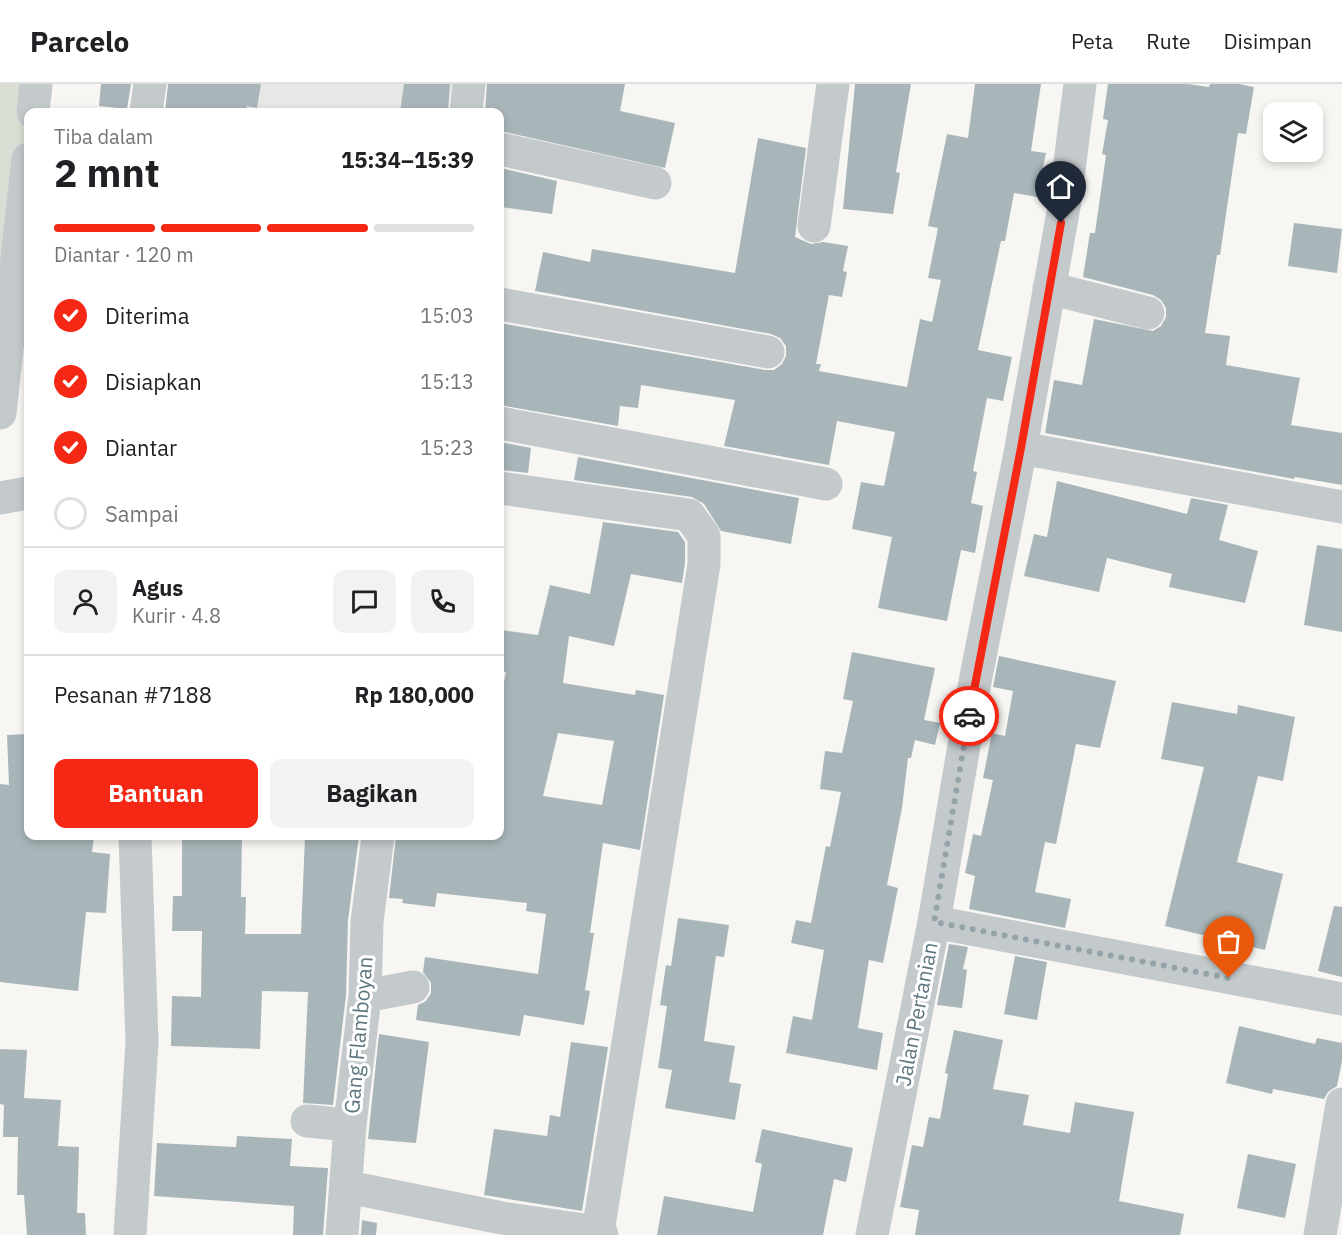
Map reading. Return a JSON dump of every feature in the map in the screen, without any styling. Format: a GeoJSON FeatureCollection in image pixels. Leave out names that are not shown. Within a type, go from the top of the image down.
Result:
{"type":"FeatureCollection","features":[{"type":"Feature","properties":{"kind":"street"},"geometry":{"type":"LineString","coordinates":[[33,108],[36,84]]}},
{"type":"Feature","properties":{"kind":"street"},"geometry":{"type":"LineString","coordinates":[[147,108],[150,84]]}},
{"type":"Feature","properties":{"kind":"street"},"geometry":{"type":"LineString","coordinates":[[466,108],[469,84]]}},
{"type":"Feature","properties":{"kind":"street"},"geometry":{"type":"LineString","coordinates":[[814,226],[833,84]]}},
{"type":"Feature","properties":{"kind":"street","name":"Jalan Pertanian"},"geometry":{"type":"LineString","coordinates":[[872,1235],[934,922],[974,687],[1021,448],[1065,201],[1080,84]]}},
{"type":"Feature","properties":{"kind":"street"},"geometry":{"type":"LineString","coordinates":[[504,150],[655,183]]}},
{"type":"Feature","properties":{"kind":"street"},"geometry":{"type":"LineString","coordinates":[[0,413],[24,195]]}},
{"type":"Feature","properties":{"kind":"street"},"geometry":{"type":"LineString","coordinates":[[1049,288],[1148,313]]}},
{"type":"Feature","properties":{"kind":"street"},"geometry":{"type":"LineString","coordinates":[[504,305],[768,352]]}},
{"type":"Feature","properties":{"kind":"street"},"geometry":{"type":"LineString","coordinates":[[504,424],[826,484]]}},
{"type":"Feature","properties":{"kind":"street"},"geometry":{"type":"LineString","coordinates":[[1021,448],[1342,507]]}},
{"type":"Feature","properties":{"kind":"street"},"geometry":{"type":"LineString","coordinates":[[348,1187],[502,1218],[600,1233],[702,575],[704,536],[689,515],[504,489]]}},
{"type":"Feature","properties":{"kind":"street"},"geometry":{"type":"LineString","coordinates":[[0,498],[24,494]]}},
{"type":"Feature","properties":{"kind":"street"},"geometry":{"type":"LineString","coordinates":[[130,1235],[142,1042],[135,840]]}},
{"type":"Feature","properties":{"kind":"street","name":"Gang Flamboyan"},"geometry":{"type":"LineString","coordinates":[[342,1235],[348,1187],[350,1125],[365,996],[368,922],[378,840]]}},
{"type":"Feature","properties":{"kind":"street"},"geometry":{"type":"LineString","coordinates":[[934,922],[1342,999]]}},
{"type":"Feature","properties":{"kind":"street"},"geometry":{"type":"LineString","coordinates":[[365,996],[413,987]]}},
{"type":"Feature","properties":{"kind":"street"},"geometry":{"type":"LineString","coordinates":[[1320,1235],[1342,1104]]}},
{"type":"Feature","properties":{"kind":"street"},"geometry":{"type":"LineString","coordinates":[[308,1121],[350,1125]]}},
{"type":"Feature","properties":{"kind":"shaded area"},"geometry":{"type":"Polygon","coordinates":[[[0,84],[33,84],[30,108],[24,108],[24,164],[0,379],[0,84]]]}},
{"type":"Feature","properties":{"kind":"shaded area"},"geometry":{"type":"Polygon","coordinates":[[[224,84],[452,84],[449,108],[221,108],[224,84]]]}},
{"type":"Feature","properties":{"kind":"building"},"geometry":{"type":"Polygon","coordinates":[[[101,84],[131,84],[127,108],[99,106],[101,84]]]}},
{"type":"Feature","properties":{"kind":"building"},"geometry":{"type":"Polygon","coordinates":[[[168,84],[261,84],[257,108],[247,106],[247,108],[165,108],[168,84]]]}},
{"type":"Feature","properties":{"kind":"building"},"geometry":{"type":"Polygon","coordinates":[[[404,84],[450,84],[448,108],[401,108],[404,84]]]}},
{"type":"Feature","properties":{"kind":"building"},"geometry":{"type":"Polygon","coordinates":[[[487,84],[625,84],[620,111],[675,123],[665,168],[504,132],[504,108],[485,108],[487,84]]]}},
{"type":"Feature","properties":{"kind":"building"},"geometry":{"type":"Polygon","coordinates":[[[855,84],[911,84],[896,172],[900,173],[893,214],[843,209],[855,84]]]}},
{"type":"Feature","properties":{"kind":"building"},"geometry":{"type":"Polygon","coordinates":[[[975,84],[1041,84],[1031,151],[1046,153],[1037,197],[1014,193],[1005,241],[1001,241],[978,350],[1012,357],[1003,401],[987,398],[973,471],[977,472],[971,503],[983,506],[975,553],[961,550],[947,621],[878,608],[892,537],[852,529],[861,482],[884,486],[895,432],[837,421],[829,465],[724,446],[735,400],[641,385],[638,408],[620,406],[618,426],[504,406],[504,324],[765,370],[774,370],[782,364],[786,356],[786,346],[780,338],[771,334],[535,291],[543,252],[590,262],[592,249],[735,273],[758,138],[806,148],[795,237],[811,244],[823,242],[848,246],[843,271],[847,272],[842,297],[829,295],[816,364],[821,364],[819,371],[907,387],[920,319],[932,322],[941,280],[928,278],[938,228],[928,226],[947,134],[968,138],[975,84]]]}},
{"type":"Feature","properties":{"kind":"building"},"geometry":{"type":"Polygon","coordinates":[[[1108,84],[1188,84],[1209,87],[1210,84],[1239,84],[1254,87],[1246,134],[1238,133],[1220,255],[1217,255],[1205,333],[1230,336],[1226,365],[1300,378],[1291,425],[1342,433],[1342,485],[1295,477],[1294,479],[1045,433],[1054,380],[1082,385],[1094,319],[1153,331],[1161,326],[1166,317],[1166,308],[1161,300],[1153,295],[1083,277],[1090,233],[1095,233],[1106,155],[1102,154],[1108,120],[1103,119],[1108,84]]]}},
{"type":"Feature","properties":{"kind":"building"},"geometry":{"type":"Polygon","coordinates":[[[504,169],[557,181],[552,214],[504,208],[504,169]]]}},
{"type":"Feature","properties":{"kind":"building"},"geometry":{"type":"Polygon","coordinates":[[[1294,223],[1342,229],[1337,273],[1288,266],[1294,223]]]}},
{"type":"Feature","properties":{"kind":"building"},"geometry":{"type":"Polygon","coordinates":[[[504,443],[531,448],[528,473],[504,470],[504,443]]]}},
{"type":"Feature","properties":{"kind":"building"},"geometry":{"type":"Polygon","coordinates":[[[578,457],[799,498],[791,544],[721,531],[704,504],[692,497],[574,480],[578,457]]]}},
{"type":"Feature","properties":{"kind":"building"},"geometry":{"type":"Polygon","coordinates":[[[1057,481],[1187,514],[1191,498],[1228,505],[1219,540],[1258,551],[1245,603],[1169,587],[1172,574],[1107,558],[1099,592],[1024,576],[1034,534],[1047,537],[1057,481]]]}},
{"type":"Feature","properties":{"kind":"building"},"geometry":{"type":"Polygon","coordinates":[[[603,522],[678,532],[685,542],[682,583],[631,574],[614,646],[569,636],[563,683],[635,695],[636,690],[664,695],[640,850],[603,843],[590,933],[594,933],[585,990],[590,991],[584,1025],[524,1015],[520,1036],[416,1020],[418,1005],[426,1001],[431,993],[431,983],[423,972],[425,957],[538,974],[546,914],[526,911],[527,903],[437,893],[435,907],[402,903],[403,899],[389,898],[396,840],[504,840],[504,682],[506,672],[504,672],[504,631],[538,635],[550,585],[590,594],[603,522]],[[558,733],[543,796],[602,805],[614,741],[558,733]]]}},
{"type":"Feature","properties":{"kind":"building"},"geometry":{"type":"Polygon","coordinates":[[[1317,545],[1342,549],[1342,632],[1304,625],[1317,545]]]}},
{"type":"Feature","properties":{"kind":"building"},"geometry":{"type":"Polygon","coordinates":[[[852,652],[935,668],[924,720],[940,723],[935,745],[915,740],[911,758],[908,758],[902,808],[887,885],[898,888],[883,963],[869,960],[858,1028],[883,1033],[877,1070],[786,1053],[793,1016],[812,1020],[824,950],[791,943],[796,920],[811,923],[826,846],[830,847],[841,792],[820,789],[825,751],[842,753],[853,701],[843,699],[852,652]]]}},
{"type":"Feature","properties":{"kind":"building"},"geometry":{"type":"Polygon","coordinates":[[[999,656],[1116,681],[1100,748],[1076,744],[1056,844],[1045,842],[1035,892],[1071,899],[1065,928],[969,909],[975,876],[965,873],[973,834],[981,836],[993,780],[983,778],[992,733],[1005,736],[1013,691],[993,687],[999,656]]]}},
{"type":"Feature","properties":{"kind":"building"},"geometry":{"type":"Polygon","coordinates":[[[1172,702],[1237,714],[1238,705],[1295,717],[1283,781],[1258,776],[1237,862],[1283,874],[1265,950],[1165,926],[1204,767],[1161,759],[1172,702]]]}},
{"type":"Feature","properties":{"kind":"building"},"geometry":{"type":"Polygon","coordinates":[[[24,734],[24,840],[94,840],[92,852],[110,854],[106,913],[86,912],[78,991],[0,982],[0,784],[9,785],[7,735],[24,734]]]}},
{"type":"Feature","properties":{"kind":"building"},"geometry":{"type":"Polygon","coordinates":[[[182,840],[242,840],[241,897],[246,897],[245,934],[301,934],[305,840],[358,840],[348,920],[346,995],[333,1105],[303,1103],[308,992],[262,991],[260,1049],[171,1046],[172,996],[201,997],[202,931],[172,931],[173,896],[182,896],[182,840]]]}},
{"type":"Feature","properties":{"kind":"building"},"geometry":{"type":"Polygon","coordinates":[[[1334,906],[1342,907],[1342,977],[1318,971],[1334,906]]]}},
{"type":"Feature","properties":{"kind":"building"},"geometry":{"type":"Polygon","coordinates":[[[678,918],[729,925],[724,957],[716,956],[704,1041],[735,1046],[729,1082],[741,1084],[735,1120],[665,1108],[672,1070],[658,1068],[667,1006],[660,1005],[666,965],[671,966],[678,918]]]}},
{"type":"Feature","properties":{"kind":"building"},"geometry":{"type":"Polygon","coordinates":[[[949,944],[968,947],[963,969],[967,970],[962,1008],[937,1005],[949,944]]]}},
{"type":"Feature","properties":{"kind":"building"},"geometry":{"type":"Polygon","coordinates":[[[1015,956],[1047,962],[1037,1020],[1004,1014],[1015,956]]]}},
{"type":"Feature","properties":{"kind":"building"},"geometry":{"type":"Polygon","coordinates":[[[1239,1026],[1315,1044],[1317,1038],[1342,1043],[1342,1061],[1337,1086],[1328,1092],[1324,1099],[1273,1089],[1272,1094],[1226,1083],[1239,1026]]]}},
{"type":"Feature","properties":{"kind":"building"},"geometry":{"type":"Polygon","coordinates":[[[954,1030],[1003,1040],[993,1089],[1029,1095],[1023,1125],[1070,1133],[1075,1102],[1134,1112],[1119,1201],[1184,1214],[1180,1235],[915,1235],[919,1210],[900,1207],[912,1145],[923,1147],[929,1117],[940,1119],[948,1074],[945,1073],[954,1030]]]}},
{"type":"Feature","properties":{"kind":"building"},"geometry":{"type":"Polygon","coordinates":[[[379,1034],[429,1042],[416,1143],[368,1139],[379,1034]]]}},
{"type":"Feature","properties":{"kind":"building"},"geometry":{"type":"Polygon","coordinates":[[[571,1042],[608,1047],[582,1211],[484,1195],[494,1129],[547,1136],[550,1115],[560,1117],[571,1042]]]}},
{"type":"Feature","properties":{"kind":"building"},"geometry":{"type":"Polygon","coordinates":[[[0,1049],[27,1050],[24,1098],[61,1100],[58,1146],[79,1147],[77,1213],[85,1213],[86,1235],[27,1235],[24,1195],[17,1195],[18,1137],[3,1137],[4,1105],[0,1104],[0,1049]]]}},
{"type":"Feature","properties":{"kind":"building"},"geometry":{"type":"Polygon","coordinates":[[[762,1129],[853,1148],[846,1182],[834,1179],[823,1235],[657,1235],[664,1196],[753,1212],[762,1164],[755,1162],[762,1129]]]}},
{"type":"Feature","properties":{"kind":"building"},"geometry":{"type":"Polygon","coordinates":[[[237,1136],[292,1139],[290,1166],[328,1168],[323,1235],[293,1235],[294,1206],[154,1196],[157,1143],[236,1147],[237,1136]]]}},
{"type":"Feature","properties":{"kind":"building"},"geometry":{"type":"Polygon","coordinates":[[[1248,1154],[1296,1164],[1285,1218],[1237,1208],[1248,1154]]]}},
{"type":"Feature","properties":{"kind":"building"},"geometry":{"type":"Polygon","coordinates":[[[362,1220],[377,1223],[376,1235],[361,1235],[362,1220]]]}},
{"type":"Feature","properties":{"kind":"way so far"},"geometry":{"type":"LineString","coordinates":[[969,716],[934,922],[1229,978]]}},
{"type":"Feature","properties":{"kind":"route"},"geometry":{"type":"LineString","coordinates":[[969,716],[1021,448],[1061,223]]}}]}
